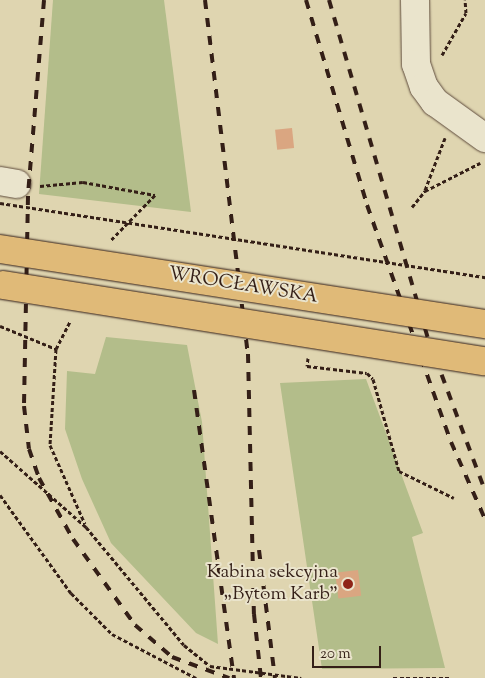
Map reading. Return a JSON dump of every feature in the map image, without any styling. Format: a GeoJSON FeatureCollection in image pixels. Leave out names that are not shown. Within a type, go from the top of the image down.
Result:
{"type":"FeatureCollection","features":[{"type":"Feature","properties":{"kind":"main road","name":"WROCŁAWSKA"},"geometry":{"type":"LineString","coordinates":[[0,249],[485,324]]}},
{"type":"Feature","properties":{"kind":"main road","name":"WROCŁAWSKA"},"geometry":{"type":"LineString","coordinates":[[3,285],[485,361]]}},
{"type":"Feature","properties":{"kind":"lane"},"geometry":{"type":"LineString","coordinates":[[415,0],[416,64],[424,87],[453,116],[485,138]]}},
{"type":"Feature","properties":{"kind":"path"},"geometry":{"type":"LineString","coordinates":[[424,87],[466,13],[465,0]]}},
{"type":"Feature","properties":{"kind":"path"},"geometry":{"type":"LineString","coordinates":[[412,207],[425,191],[453,116]]}},
{"type":"Feature","properties":{"kind":"path"},"geometry":{"type":"LineString","coordinates":[[425,191],[485,161]]}},
{"type":"Feature","properties":{"kind":"path"},"geometry":{"type":"LineString","coordinates":[[6,189],[485,277]]}},
{"type":"Feature","properties":{"kind":"path"},"geometry":{"type":"LineString","coordinates":[[1,325],[56,350],[50,445],[86,527]]}},
{"type":"Feature","properties":{"kind":"path"},"geometry":{"type":"LineString","coordinates":[[309,352],[307,366],[367,373],[373,379],[399,471],[454,498]]}},
{"type":"Feature","properties":{"kind":"path"},"geometry":{"type":"LineString","coordinates":[[0,451],[86,527],[184,645],[210,666],[301,678]]}},
{"type":"Feature","properties":{"kind":"path"},"geometry":{"type":"LineString","coordinates":[[0,495],[70,593],[112,634],[196,678]]}},
{"type":"Feature","properties":{"kind":"path"},"geometry":{"type":"LineString","coordinates":[[392,678],[450,678]]}},
{"type":"Feature","properties":{"kind":"green space"},"geometry":{"type":"Polygon","coordinates":[[[53,0],[164,0],[191,212],[39,194],[53,0]]]}},
{"type":"Feature","properties":{"kind":"green space"},"geometry":{"type":"Polygon","coordinates":[[[106,337],[187,345],[202,422],[218,644],[196,633],[111,543],[82,479],[65,429],[67,371],[95,374],[106,337]]]}},
{"type":"Feature","properties":{"kind":"green space"},"geometry":{"type":"Polygon","coordinates":[[[366,379],[423,533],[412,537],[445,668],[322,669],[280,383],[366,379]]]}},
{"type":"Feature","properties":{"kind":"building"},"geometry":{"type":"Polygon","coordinates":[[[292,128],[294,148],[277,150],[275,130],[292,128]]]}},
{"type":"Feature","properties":{"kind":"building","name":"Kabina sekcyjna „Bytom Karb”"},"geometry":{"type":"Polygon","coordinates":[[[358,570],[361,596],[338,599],[335,573],[358,570]]]}},
{"type":"Feature","properties":{"kind":"railway"},"geometry":{"type":"LineString","coordinates":[[44,0],[28,196],[24,406],[29,449],[39,478],[73,539],[135,625],[172,657],[229,678]]}},
{"type":"Feature","properties":{"kind":"railway"},"geometry":{"type":"LineString","coordinates":[[205,0],[248,354],[254,614],[261,678]]}},
{"type":"Feature","properties":{"kind":"railway"},"geometry":{"type":"LineString","coordinates":[[306,0],[367,205],[451,442],[485,519]]}},
{"type":"Feature","properties":{"kind":"railway"},"geometry":{"type":"LineString","coordinates":[[329,0],[429,341],[485,491]]}},
{"type":"Feature","properties":{"kind":"railway"},"geometry":{"type":"LineString","coordinates":[[194,390],[234,678]]}},
{"type":"Feature","properties":{"kind":"railway"},"geometry":{"type":"LineString","coordinates":[[259,550],[275,678]]}},
{"type":"Feature","properties":{"kind":"place","name":"Kabina sekcyjna „Bytom Karb”"},"geometry":{"type":"Point","coordinates":[348,584]}}]}
